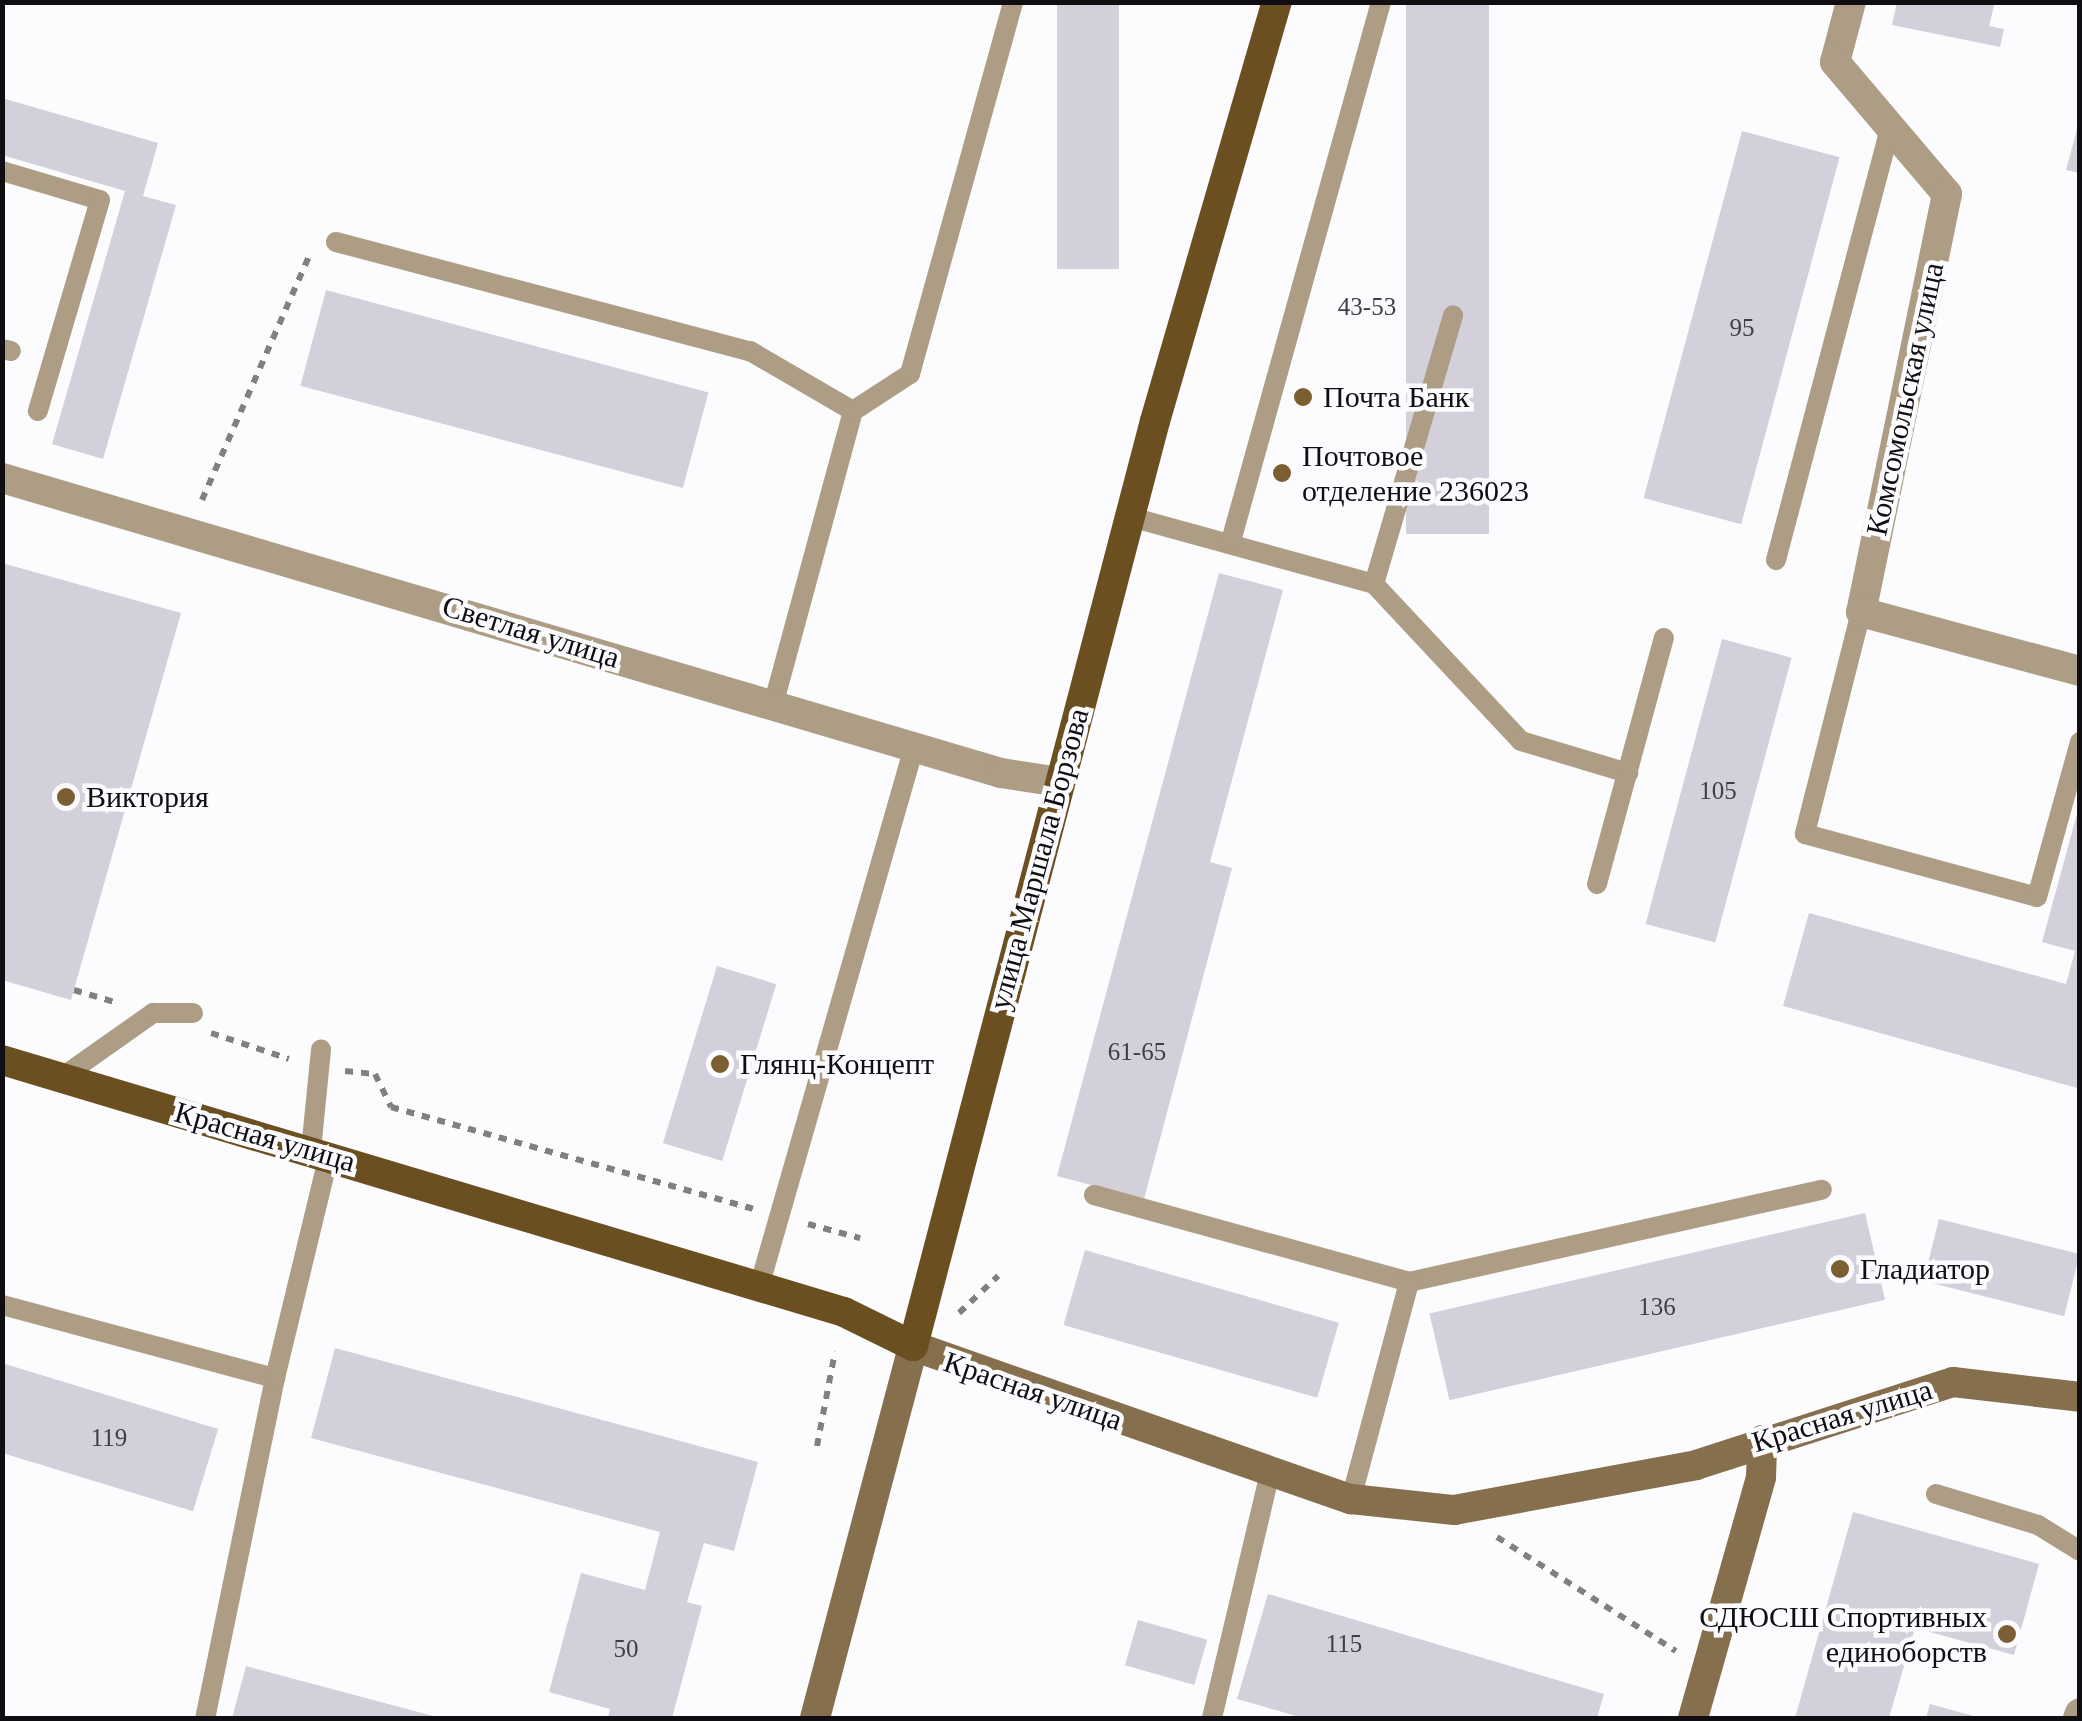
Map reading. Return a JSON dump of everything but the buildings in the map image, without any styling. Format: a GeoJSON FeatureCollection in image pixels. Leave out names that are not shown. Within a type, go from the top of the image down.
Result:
{"type":"FeatureCollection","features":[{"type":"Feature","properties":{"kind":"main road","name":"улица Маршала Борзова"},"geometry":{"type":"LineString","coordinates":[[914,1346],[1059,782],[1277,2]]}},
{"type":"Feature","properties":{"kind":"main road","name":"Красная улица"},"geometry":{"type":"LineString","coordinates":[[2,1060],[758,1286],[914,1346]]}},
{"type":"Feature","properties":{"kind":"street","name":"Комсомольская улица"},"geometry":{"type":"LineString","coordinates":[[1851,2],[1835,62],[1947,194],[1861,612]]}},
{"type":"Feature","properties":{"kind":"street","name":"Светлая улица"},"geometry":{"type":"LineString","coordinates":[[2,478],[914,747],[1059,782]]}},
{"type":"Feature","properties":{"kind":"street"},"geometry":{"type":"LineString","coordinates":[[1861,612],[2080,671]]}},
{"type":"Feature","properties":{"kind":"street","name":"Красная улица"},"geometry":{"type":"LineString","coordinates":[[914,1346],[1351,1499],[1454,1510],[1696,1465],[1762,1440],[1953,1382],[2080,1397]]}},
{"type":"Feature","properties":{"kind":"street","name":"улица Маршала Борзова"},"geometry":{"type":"LineString","coordinates":[[815,1718],[914,1346]]}},
{"type":"Feature","properties":{"kind":"street"},"geometry":{"type":"LineString","coordinates":[[1693,1718],[1761,1478],[1762,1440]]}},
{"type":"Feature","properties":{"kind":"lane"},"geometry":{"type":"LineString","coordinates":[[773,706],[854,411],[910,374],[1013,2]]}},
{"type":"Feature","properties":{"kind":"lane"},"geometry":{"type":"LineString","coordinates":[[1231,541],[1381,2]]}},
{"type":"Feature","properties":{"kind":"lane"},"geometry":{"type":"LineString","coordinates":[[1776,560],[1890,126]]}},
{"type":"Feature","properties":{"kind":"lane"},"geometry":{"type":"LineString","coordinates":[[2,171],[100,200],[38,411]]}},
{"type":"Feature","properties":{"kind":"lane"},"geometry":{"type":"LineString","coordinates":[[336,242],[750,351],[854,411]]}},
{"type":"Feature","properties":{"kind":"lane"},"geometry":{"type":"LineString","coordinates":[[1374,584],[1453,315]]}},
{"type":"Feature","properties":{"kind":"lane"},"geometry":{"type":"LineString","coordinates":[[1131,517],[1231,541],[1374,584],[1522,741],[1628,773]]}},
{"type":"Feature","properties":{"kind":"lane"},"geometry":{"type":"LineString","coordinates":[[1861,612],[1805,834],[2038,898],[2080,742]]}},
{"type":"Feature","properties":{"kind":"lane"},"geometry":{"type":"LineString","coordinates":[[1597,884],[1664,638]]}},
{"type":"Feature","properties":{"kind":"lane"},"geometry":{"type":"LineString","coordinates":[[758,1286],[914,747]]}},
{"type":"Feature","properties":{"kind":"lane"},"geometry":{"type":"LineString","coordinates":[[61,1078],[152,1012],[192,1013]]}},
{"type":"Feature","properties":{"kind":"lane"},"geometry":{"type":"LineString","coordinates":[[205,1718],[320,1153],[319,1059]]}},
{"type":"Feature","properties":{"kind":"lane"},"geometry":{"type":"LineString","coordinates":[[1094,1195],[1409,1282],[1822,1190]]}},
{"type":"Feature","properties":{"kind":"lane"},"geometry":{"type":"LineString","coordinates":[[1351,1499],[1409,1282]]}},
{"type":"Feature","properties":{"kind":"lane"},"geometry":{"type":"LineString","coordinates":[[2,1304],[276,1378]]}},
{"type":"Feature","properties":{"kind":"lane"},"geometry":{"type":"LineString","coordinates":[[1212,1718],[1270,1472]]}},
{"type":"Feature","properties":{"kind":"lane"},"geometry":{"type":"LineString","coordinates":[[1936,1494],[2038,1525],[2080,1551]]}},
{"type":"Feature","properties":{"kind":"path"},"geometry":{"type":"LineString","coordinates":[[196,516],[310,255]]}},
{"type":"Feature","properties":{"kind":"path"},"geometry":{"type":"LineString","coordinates":[[74,990],[376,1074],[391,1108],[860,1238]]}},
{"type":"Feature","properties":{"kind":"path"},"geometry":{"type":"LineString","coordinates":[[958,1314],[998,1276]]}},
{"type":"Feature","properties":{"kind":"path"},"geometry":{"type":"LineString","coordinates":[[816,1446],[835,1352]]}},
{"type":"Feature","properties":{"kind":"path"},"geometry":{"type":"LineString","coordinates":[[1454,1510],[1707,1671]]}},
{"type":"Feature","properties":{"kind":"place","name":"Почта Банк"},"geometry":{"type":"Point","coordinates":[1303,397]}},
{"type":"Feature","properties":{"kind":"place","name":"Почтовое отделение 236023"},"geometry":{"type":"Point","coordinates":[1282,473]}},
{"type":"Feature","properties":{"kind":"place","name":"Виктория"},"geometry":{"type":"Point","coordinates":[66,797]}},
{"type":"Feature","properties":{"kind":"place","name":"Глянц-Концепт"},"geometry":{"type":"Point","coordinates":[720,1064]}},
{"type":"Feature","properties":{"kind":"place","name":"Гладиатор"},"geometry":{"type":"Point","coordinates":[1840,1269]}},
{"type":"Feature","properties":{"kind":"place","name":"СДЮСШ Спортивных единоборств"},"geometry":{"type":"Point","coordinates":[2007,1634]}}]}
